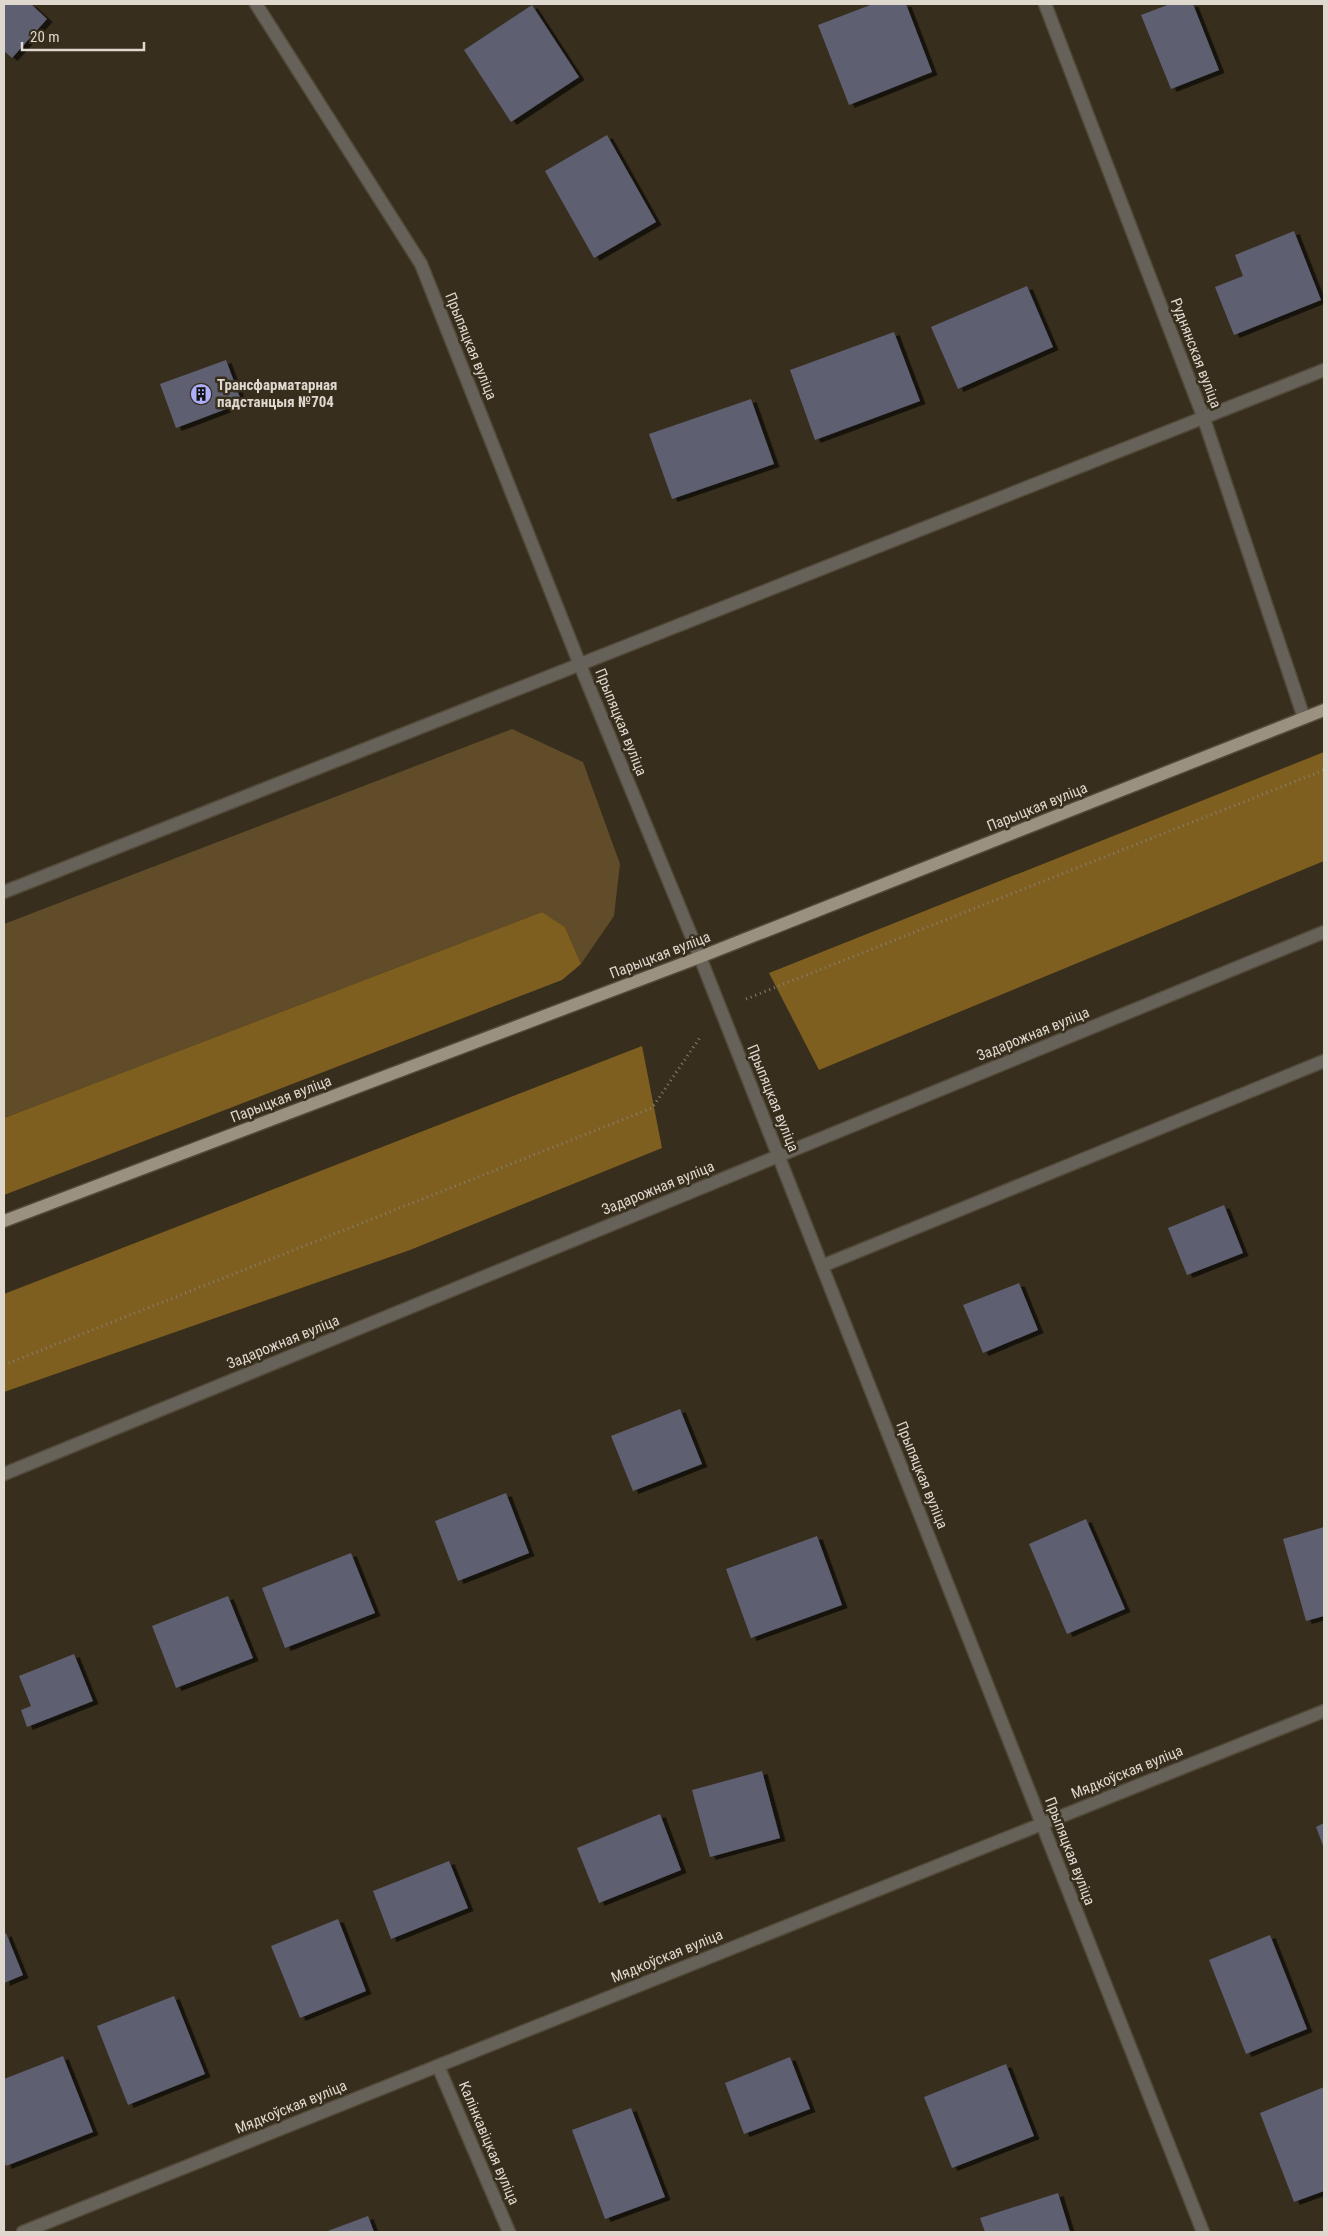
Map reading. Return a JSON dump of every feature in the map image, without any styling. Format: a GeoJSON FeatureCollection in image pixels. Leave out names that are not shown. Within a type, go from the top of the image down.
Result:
{"type":"FeatureCollection","features":[{"type":"Feature","properties":{"kind":"main road","name":"Парыцкая вуліца"},"geometry":{"type":"LineString","coordinates":[[4,1221],[700,957],[1324,710]]}},
{"type":"Feature","properties":{"kind":"street","name":"Прыпяцкая вуліца"},"geometry":{"type":"LineString","coordinates":[[256,4],[421,264],[580,664],[700,957],[1203,2232]]}},
{"type":"Feature","properties":{"kind":"street","name":"Руднянская вуліца"},"geometry":{"type":"LineString","coordinates":[[1045,4],[1203,416],[1304,718]]}},
{"type":"Feature","properties":{"kind":"street"},"geometry":{"type":"LineString","coordinates":[[4,892],[1203,416],[1324,370]]}},
{"type":"Feature","properties":{"kind":"street","name":"Задарожная вуліца"},"geometry":{"type":"LineString","coordinates":[[4,1474],[1324,932]]}},
{"type":"Feature","properties":{"kind":"street"},"geometry":{"type":"LineString","coordinates":[[822,1266],[1324,1061]]}},
{"type":"Feature","properties":{"kind":"street","name":"Мядкоўская вуліца"},"geometry":{"type":"LineString","coordinates":[[22,2232],[1324,1711]]}},
{"type":"Feature","properties":{"kind":"street","name":"Калінкавіцкая вуліца"},"geometry":{"type":"LineString","coordinates":[[438,2066],[509,2232]]}},
{"type":"Feature","properties":{"kind":"path"},"geometry":{"type":"LineString","coordinates":[[4,1365],[652,1108],[720,1009],[1324,770]]}},
{"type":"Feature","properties":{"kind":"shaded area"},"geometry":{"type":"Polygon","coordinates":[[[512,729],[583,762],[620,864],[614,916],[581,964],[565,927],[542,912],[4,1118],[4,924],[512,729]]]}},
{"type":"Feature","properties":{"kind":"shaded area"},"geometry":{"type":"Polygon","coordinates":[[[1324,752],[1324,861],[819,1070],[769,973],[1324,752]]]}},
{"type":"Feature","properties":{"kind":"shaded area"},"geometry":{"type":"Polygon","coordinates":[[[542,912],[565,927],[581,964],[562,980],[4,1195],[4,1118],[542,912]]]}},
{"type":"Feature","properties":{"kind":"shaded area"},"geometry":{"type":"Polygon","coordinates":[[[642,1046],[662,1148],[410,1250],[4,1392],[4,1294],[642,1046]]]}},
{"type":"Feature","properties":{"kind":"building"},"geometry":{"type":"Polygon","coordinates":[[[4,4],[31,4],[47,19],[12,58],[4,51],[4,4]]]}},
{"type":"Feature","properties":{"kind":"building"},"geometry":{"type":"Polygon","coordinates":[[[873,4],[906,4],[932,72],[849,105],[818,25],[873,4]]]}},
{"type":"Feature","properties":{"kind":"building"},"geometry":{"type":"Polygon","coordinates":[[[1170,4],[1193,4],[1219,70],[1171,89],[1141,15],[1170,4]]]}},
{"type":"Feature","properties":{"kind":"building"},"geometry":{"type":"Polygon","coordinates":[[[532,5],[579,77],[511,122],[464,50],[532,5]]]}},
{"type":"Feature","properties":{"kind":"building"},"geometry":{"type":"Polygon","coordinates":[[[607,135],[656,222],[594,258],[545,171],[607,135]]]}},
{"type":"Feature","properties":{"kind":"building"},"geometry":{"type":"Polygon","coordinates":[[[1294,231],[1321,300],[1234,335],[1215,287],[1243,276],[1235,255],[1294,231]]]}},
{"type":"Feature","properties":{"kind":"building"},"geometry":{"type":"Polygon","coordinates":[[[1027,286],[1053,347],[958,389],[931,327],[1027,286]]]}},
{"type":"Feature","properties":{"kind":"building"},"geometry":{"type":"Polygon","coordinates":[[[894,332],[920,401],[815,440],[790,370],[894,332]]]}},
{"type":"Feature","properties":{"kind":"building","name":"Трансфарматарная падстанцыя №704"},"geometry":{"type":"Polygon","coordinates":[[[226,360],[242,403],[176,428],[160,384],[226,360]]]}},
{"type":"Feature","properties":{"kind":"building"},"geometry":{"type":"Polygon","coordinates":[[[751,399],[774,464],[672,499],[649,434],[751,399]]]}},
{"type":"Feature","properties":{"kind":"building"},"geometry":{"type":"Polygon","coordinates":[[[1224,1205],[1243,1253],[1187,1275],[1168,1228],[1224,1205]]]}},
{"type":"Feature","properties":{"kind":"building"},"geometry":{"type":"Polygon","coordinates":[[[1019,1283],[1038,1330],[983,1353],[963,1305],[1019,1283]]]}},
{"type":"Feature","properties":{"kind":"building"},"geometry":{"type":"Polygon","coordinates":[[[680,1409],[702,1464],[633,1491],[611,1436],[680,1409]]]}},
{"type":"Feature","properties":{"kind":"building"},"geometry":{"type":"Polygon","coordinates":[[[506,1493],[529,1553],[458,1581],[435,1521],[506,1493]]]}},
{"type":"Feature","properties":{"kind":"building"},"geometry":{"type":"Polygon","coordinates":[[[1086,1519],[1125,1609],[1067,1634],[1029,1544],[1086,1519]]]}},
{"type":"Feature","properties":{"kind":"building"},"geometry":{"type":"Polygon","coordinates":[[[1324,1527],[1324,1616],[1306,1621],[1283,1539],[1324,1527]]]}},
{"type":"Feature","properties":{"kind":"building"},"geometry":{"type":"Polygon","coordinates":[[[817,1536],[842,1605],[751,1638],[726,1569],[817,1536]]]}},
{"type":"Feature","properties":{"kind":"building"},"geometry":{"type":"Polygon","coordinates":[[[351,1553],[375,1613],[285,1648],[262,1588],[351,1553]]]}},
{"type":"Feature","properties":{"kind":"building"},"geometry":{"type":"Polygon","coordinates":[[[228,1596],[253,1658],[176,1688],[152,1626],[228,1596]]]}},
{"type":"Feature","properties":{"kind":"building"},"geometry":{"type":"Polygon","coordinates":[[[74,1654],[93,1701],[27,1727],[21,1710],[31,1706],[19,1676],[74,1654]]]}},
{"type":"Feature","properties":{"kind":"building"},"geometry":{"type":"Polygon","coordinates":[[[762,1771],[780,1838],[710,1857],[692,1790],[762,1771]]]}},
{"type":"Feature","properties":{"kind":"building"},"geometry":{"type":"Polygon","coordinates":[[[660,1814],[681,1870],[599,1903],[577,1848],[660,1814]]]}},
{"type":"Feature","properties":{"kind":"building"},"geometry":{"type":"Polygon","coordinates":[[[1324,1823],[1324,1848],[1316,1827],[1324,1823]]]}},
{"type":"Feature","properties":{"kind":"building"},"geometry":{"type":"Polygon","coordinates":[[[449,1861],[468,1908],[391,1939],[373,1891],[449,1861]]]}},
{"type":"Feature","properties":{"kind":"building"},"geometry":{"type":"Polygon","coordinates":[[[338,1919],[366,1991],[300,2018],[271,1946],[338,1919]]]}},
{"type":"Feature","properties":{"kind":"building"},"geometry":{"type":"Polygon","coordinates":[[[6,1933],[23,1975],[4,1983],[4,1934],[6,1933]]]}},
{"type":"Feature","properties":{"kind":"building"},"geometry":{"type":"Polygon","coordinates":[[[1270,1935],[1307,2029],[1246,2054],[1209,1960],[1270,1935]]]}},
{"type":"Feature","properties":{"kind":"building"},"geometry":{"type":"Polygon","coordinates":[[[174,1996],[205,2074],[128,2105],[97,2026],[174,1996]]]}},
{"type":"Feature","properties":{"kind":"building"},"geometry":{"type":"Polygon","coordinates":[[[63,2056],[93,2132],[6,2166],[4,2160],[4,2079],[63,2056]]]}},
{"type":"Feature","properties":{"kind":"building"},"geometry":{"type":"Polygon","coordinates":[[[790,2057],[810,2109],[744,2134],[725,2083],[790,2057]]]}},
{"type":"Feature","properties":{"kind":"building"},"geometry":{"type":"Polygon","coordinates":[[[1006,2064],[1034,2136],[952,2168],[924,2097],[1006,2064]]]}},
{"type":"Feature","properties":{"kind":"building"},"geometry":{"type":"Polygon","coordinates":[[[1324,2087],[1324,2191],[1294,2202],[1260,2113],[1324,2087]]]}},
{"type":"Feature","properties":{"kind":"building"},"geometry":{"type":"Polygon","coordinates":[[[631,2108],[665,2197],[605,2219],[572,2130],[631,2108]]]}},
{"type":"Feature","properties":{"kind":"building"},"geometry":{"type":"Polygon","coordinates":[[[1058,2193],[1070,2232],[985,2232],[980,2218],[1058,2193]]]}},
{"type":"Feature","properties":{"kind":"building"},"geometry":{"type":"Polygon","coordinates":[[[368,2216],[374,2232],[325,2232],[368,2216]]]}},
{"type":"Feature","properties":{"kind":"place","name":"Трансфарматарная падстанцыя №704"},"geometry":{"type":"Point","coordinates":[201,394]}}]}
